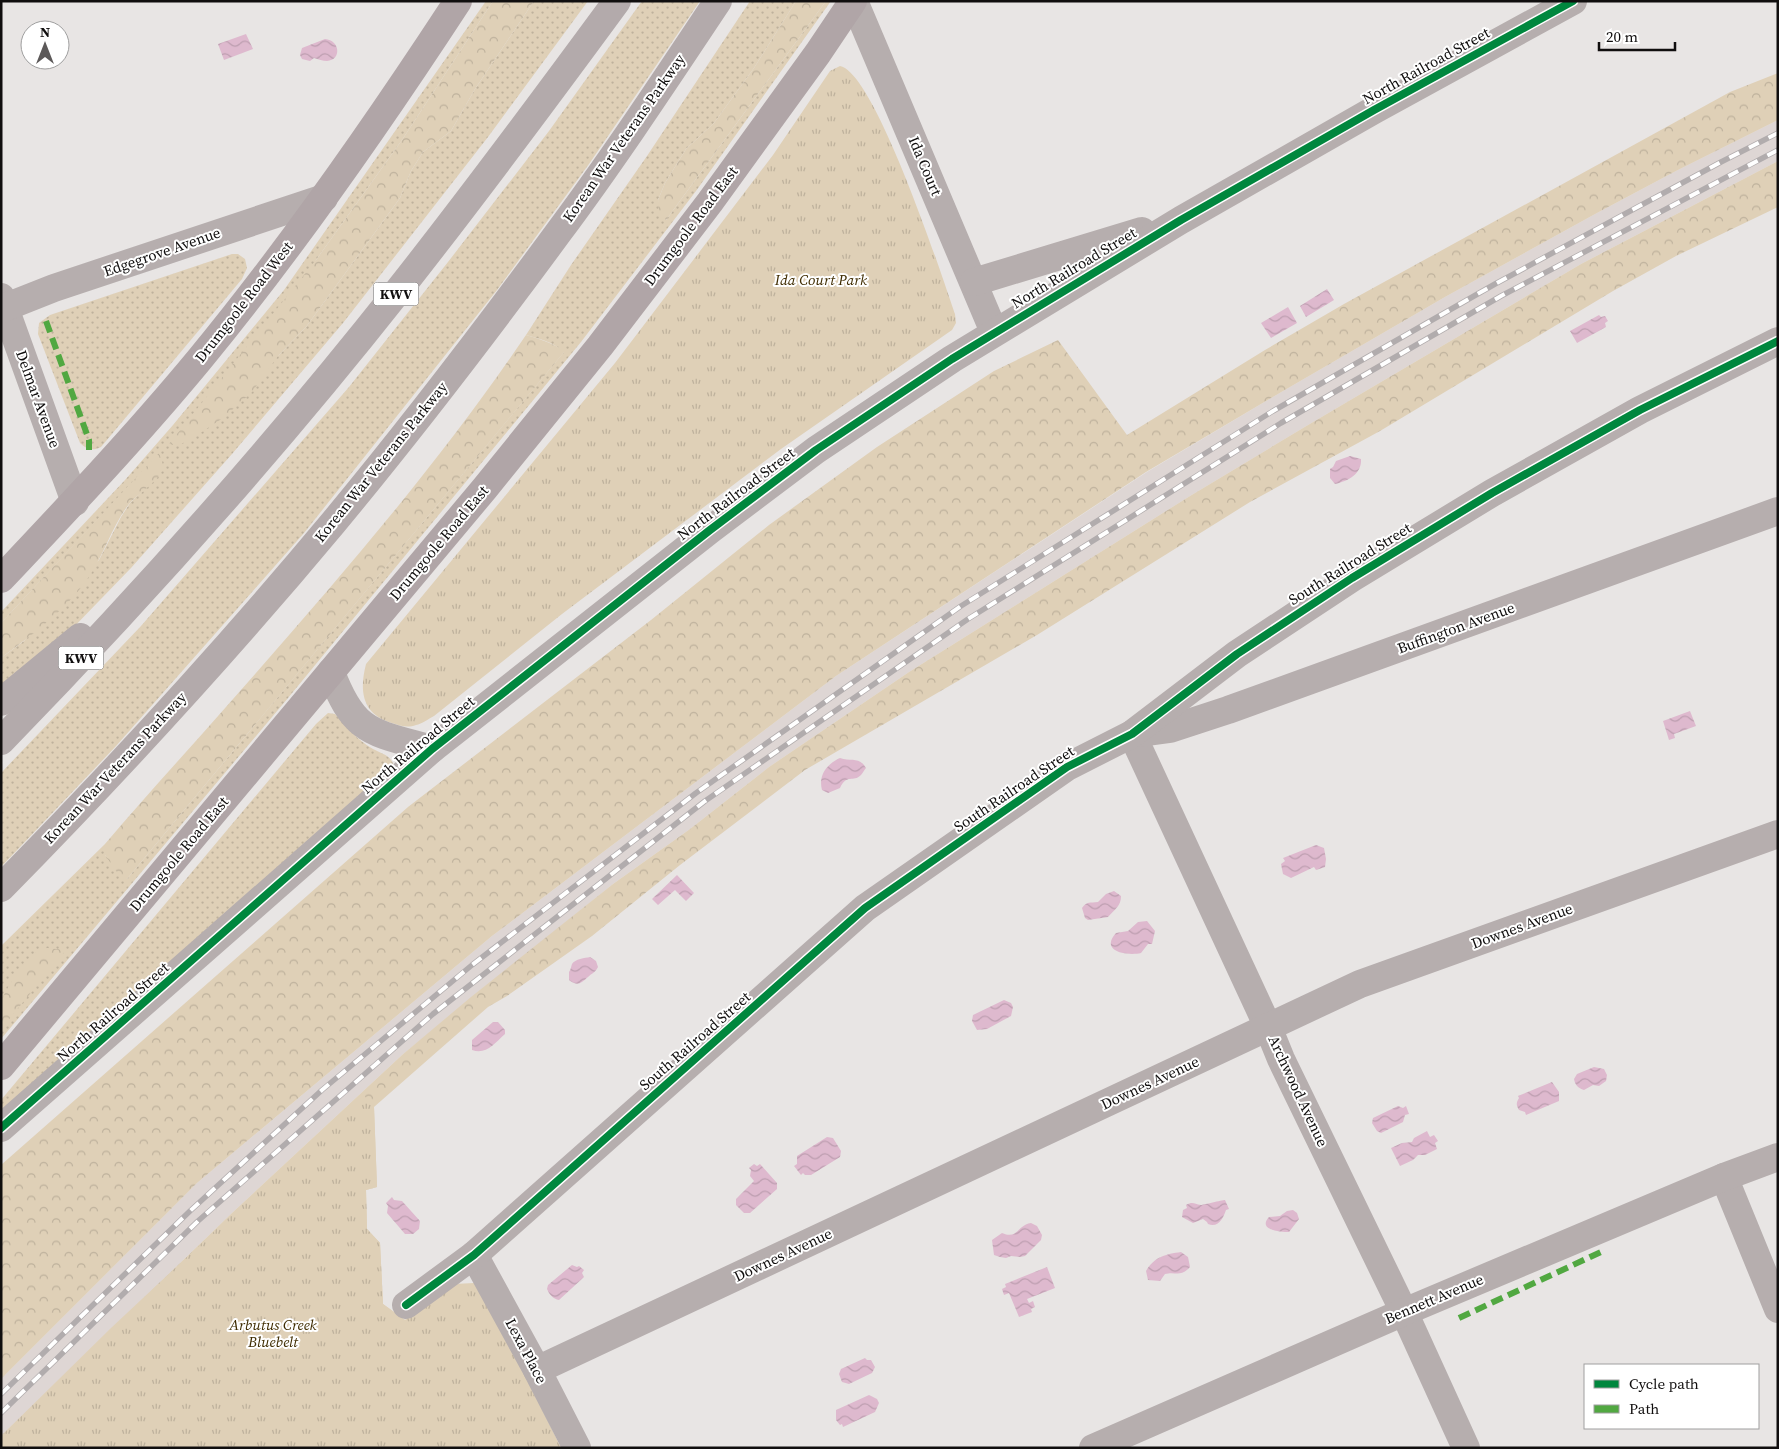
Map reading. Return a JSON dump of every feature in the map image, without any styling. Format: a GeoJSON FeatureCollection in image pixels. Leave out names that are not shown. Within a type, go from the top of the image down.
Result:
{"type":"FeatureCollection","features":[{"type":"Feature","properties":{"kind":"highway","name":"KWV"},"geometry":{"type":"LineString","coordinates":[[1,741],[100,639],[277,438],[392,299],[516,140],[617,1]]}},
{"type":"Feature","properties":{"kind":"highway","name":"Korean War Veterans Parkway"},"geometry":{"type":"LineString","coordinates":[[1,888],[157,725],[334,521],[449,378],[560,231],[665,81],[718,1]]}},
{"type":"Feature","properties":{"kind":"highway"},"geometry":{"type":"LineString","coordinates":[[1,702],[159,573]]}},
{"type":"Feature","properties":{"kind":"highway"},"geometry":{"type":"LineString","coordinates":[[1,907],[93,792]]}},
{"type":"Feature","properties":{"kind":"main road","name":"Drumgoole Road West"},"geometry":{"type":"LineString","coordinates":[[1,579],[75,502],[136,434],[199,359],[267,273],[324,198],[458,1]]}},
{"type":"Feature","properties":{"kind":"main road","name":"Drumgoole Road East"},"geometry":{"type":"LineString","coordinates":[[1,1066],[514,453],[640,295],[765,127],[853,1]]}},
{"type":"Feature","properties":{"kind":"street","name":"Ida Court"},"geometry":{"type":"LineString","coordinates":[[853,1],[994,332]]}},
{"type":"Feature","properties":{"kind":"street","name":"North Railroad Street"},"geometry":{"type":"LineString","coordinates":[[1,1128],[432,749],[702,536],[816,450],[994,332],[1181,220],[1374,110],[1573,1]]}},
{"type":"Feature","properties":{"kind":"street","name":"Edgegrove Avenue"},"geometry":{"type":"LineString","coordinates":[[2,304],[324,198]]}},
{"type":"Feature","properties":{"kind":"street","name":"North Railroad Street"},"geometry":{"type":"LineString","coordinates":[[974,282],[1181,220]]}},
{"type":"Feature","properties":{"kind":"street","name":"Delmar Avenue"},"geometry":{"type":"LineString","coordinates":[[2,304],[75,502]]}},
{"type":"Feature","properties":{"kind":"street","name":"South Railroad Street"},"geometry":{"type":"LineString","coordinates":[[406,1305],[474,1255],[865,908],[1067,767],[1132,734],[1236,654],[1352,578],[1492,493],[1640,410],[1778,341]]}},
{"type":"Feature","properties":{"kind":"street","name":"Buffington Avenue"},"geometry":{"type":"LineString","coordinates":[[1132,734],[1170,729],[1228,710],[1778,511]]}},
{"type":"Feature","properties":{"kind":"street"},"geometry":{"type":"LineString","coordinates":[[331,672],[347,709],[364,725],[389,738],[432,749]]}},
{"type":"Feature","properties":{"kind":"street","name":"Archwood Avenue"},"geometry":{"type":"LineString","coordinates":[[1132,734],[1268,1027],[1281,1059],[1404,1312],[1466,1448]]}},
{"type":"Feature","properties":{"kind":"street","name":"Downes Avenue"},"geometry":{"type":"LineString","coordinates":[[537,1370],[1360,984],[1778,834]]}},
{"type":"Feature","properties":{"kind":"street","name":"Bennett Avenue"},"geometry":{"type":"LineString","coordinates":[[1093,1448],[1404,1312],[1724,1177],[1778,1157]]}},
{"type":"Feature","properties":{"kind":"street"},"geometry":{"type":"LineString","coordinates":[[1724,1177],[1778,1309]]}},
{"type":"Feature","properties":{"kind":"street","name":"Lexa Place"},"geometry":{"type":"LineString","coordinates":[[474,1255],[577,1448]]}},
{"type":"Feature","properties":{"kind":"shaded area"},"geometry":{"type":"Polygon","coordinates":[[[1778,120],[1778,161],[1581,264],[1308,425],[1190,496],[909,672],[769,767],[690,829],[613,884],[402,1055],[233,1212],[1,1436],[1,1379],[197,1183],[492,936],[836,676],[1147,472],[1278,394],[1445,297],[1597,213],[1778,120]]]}},
{"type":"Feature","properties":{"kind":"green space"},"geometry":{"type":"Polygon","coordinates":[[[486,1],[493,1],[402,140],[316,260],[278,356],[306,327],[400,198],[411,171],[423,152],[451,131],[475,89],[534,1],[588,1],[488,137],[343,323],[232,454],[131,568],[69,632],[1,693],[1,658],[24,641],[99,560],[130,503],[149,485],[159,454],[1,623],[1,612],[125,480],[173,425],[284,290],[486,1]]]}},
{"type":"Feature","properties":{"kind":"green space"},"geometry":{"type":"Polygon","coordinates":[[[493,1],[534,1],[475,89],[451,131],[423,152],[411,171],[400,198],[306,327],[278,356],[252,392],[223,418],[191,439],[177,446],[169,444],[316,260],[402,140],[493,1]]]}},
{"type":"Feature","properties":{"kind":"green space"},"geometry":{"type":"Polygon","coordinates":[[[642,1],[700,1],[589,164],[497,290],[304,533],[116,746],[1,867],[1,773],[141,626],[349,387],[549,131],[642,1]]]}},
{"type":"Feature","properties":{"kind":"green space"},"geometry":{"type":"Polygon","coordinates":[[[750,1],[796,1],[754,68],[714,123],[686,149],[665,183],[658,200],[666,220],[826,1],[831,1],[696,191],[581,342],[288,698],[1,1039],[1,946],[105,844],[105,855],[127,879],[564,352],[551,343],[526,335],[571,265],[647,156],[750,1]]]}},
{"type":"Feature","properties":{"kind":"green space"},"geometry":{"type":"Polygon","coordinates":[[[796,1],[826,1],[666,220],[659,211],[658,200],[665,183],[686,149],[714,123],[754,68],[796,1]]]}},
{"type":"Feature","properties":{"kind":"green space","name":"Ida Court Park"},"geometry":{"type":"Polygon","coordinates":[[[840,66],[854,77],[871,102],[906,178],[955,314],[956,323],[952,330],[781,449],[562,614],[434,716],[420,724],[401,726],[374,714],[365,700],[363,692],[366,664],[615,363],[773,155],[830,71],[840,66]]]}},
{"type":"Feature","properties":{"kind":"green space"},"geometry":{"type":"Polygon","coordinates":[[[1778,73],[1778,120],[1597,213],[1445,297],[1278,394],[1146,472],[836,676],[492,936],[197,1183],[1,1379],[1,1165],[408,807],[651,620],[769,525],[877,447],[994,371],[1058,340],[1127,435],[1344,304],[1730,92],[1778,73]]]}},
{"type":"Feature","properties":{"kind":"green space","name":"Arbutus Creek Bluebelt"},"geometry":{"type":"Polygon","coordinates":[[[1778,161],[1778,207],[1676,256],[1613,291],[1380,431],[1250,502],[1037,635],[805,770],[680,865],[592,936],[507,996],[488,1007],[374,1107],[377,1187],[366,1190],[367,1229],[380,1243],[383,1304],[405,1320],[454,1284],[487,1300],[561,1448],[1,1448],[1,1436],[233,1212],[402,1055],[471,997],[613,884],[690,829],[769,767],[909,672],[1190,496],[1308,425],[1581,264],[1778,161]]]}},
{"type":"Feature","properties":{"kind":"green space"},"geometry":{"type":"Polygon","coordinates":[[[232,254],[238,254],[245,259],[247,268],[242,279],[101,447],[90,449],[80,443],[38,334],[39,323],[50,315],[232,254]]]}},
{"type":"Feature","properties":{"kind":"green space"},"geometry":{"type":"Polygon","coordinates":[[[526,335],[565,351],[127,879],[121,878],[105,855],[105,844],[288,637],[371,539],[451,439],[526,335]]]}},
{"type":"Feature","properties":{"kind":"green space"},"geometry":{"type":"Polygon","coordinates":[[[159,453],[163,466],[161,473],[129,504],[88,578],[59,611],[1,658],[1,623],[159,453]]]}},
{"type":"Feature","properties":{"kind":"green space"},"geometry":{"type":"Polygon","coordinates":[[[328,713],[335,714],[362,742],[388,757],[394,766],[1,1112],[1,1100],[316,724],[328,713]]]}},
{"type":"Feature","properties":{"kind":"green space"},"geometry":{"type":"Polygon","coordinates":[[[47,948],[66,950],[1,1029],[1,1001],[6,991],[20,967],[35,953],[47,948]]]}},
{"type":"Feature","properties":{"kind":"green space","name":"Arbutus Creek Bluebelt"},"geometry":{"type":"Polygon","coordinates":[[[362,1093],[374,1107],[377,1187],[366,1190],[367,1229],[380,1243],[383,1304],[405,1320],[454,1284],[474,1283],[487,1300],[561,1448],[1,1448],[1,1436],[111,1328],[362,1093]]]}},
{"type":"Feature","properties":{"kind":"water"},"geometry":{"type":"Polygon","coordinates":[[[246,34],[253,49],[224,60],[218,44],[246,34]]]}},
{"type":"Feature","properties":{"kind":"water"},"geometry":{"type":"Polygon","coordinates":[[[325,39],[330,40],[336,46],[337,54],[332,60],[327,61],[314,58],[310,61],[302,59],[300,55],[302,48],[325,39]]]}},
{"type":"Feature","properties":{"kind":"water"},"geometry":{"type":"Polygon","coordinates":[[[1327,289],[1334,300],[1306,317],[1300,306],[1327,289]]]}},
{"type":"Feature","properties":{"kind":"water"},"geometry":{"type":"Polygon","coordinates":[[[1288,307],[1297,323],[1271,338],[1261,323],[1288,307]]]}},
{"type":"Feature","properties":{"kind":"water"},"geometry":{"type":"Polygon","coordinates":[[[1599,315],[1601,317],[1605,316],[1608,321],[1605,323],[1606,327],[1577,343],[1570,331],[1599,315]]]}},
{"type":"Feature","properties":{"kind":"water"},"geometry":{"type":"Polygon","coordinates":[[[1350,456],[1361,459],[1357,473],[1345,481],[1335,484],[1330,478],[1330,469],[1336,461],[1350,456]]]}},
{"type":"Feature","properties":{"kind":"water"},"geometry":{"type":"Polygon","coordinates":[[[1690,711],[1696,726],[1674,734],[1675,738],[1669,740],[1663,721],[1690,711]]]}},
{"type":"Feature","properties":{"kind":"water"},"geometry":{"type":"Polygon","coordinates":[[[840,758],[861,762],[866,768],[858,777],[848,779],[840,788],[828,793],[822,790],[821,780],[831,763],[840,758]]]}},
{"type":"Feature","properties":{"kind":"water"},"geometry":{"type":"Polygon","coordinates":[[[1316,845],[1324,848],[1325,867],[1316,870],[1314,867],[1291,878],[1283,874],[1281,864],[1285,861],[1283,858],[1316,845]]]}},
{"type":"Feature","properties":{"kind":"water"},"geometry":{"type":"Polygon","coordinates":[[[677,875],[694,893],[686,901],[675,890],[658,905],[652,899],[677,875]]]}},
{"type":"Feature","properties":{"kind":"water"},"geometry":{"type":"Polygon","coordinates":[[[1114,891],[1121,896],[1121,899],[1108,917],[1088,920],[1085,918],[1082,908],[1085,904],[1098,902],[1106,894],[1114,891]]]}},
{"type":"Feature","properties":{"kind":"water"},"geometry":{"type":"Polygon","coordinates":[[[1147,921],[1155,931],[1152,944],[1148,944],[1141,953],[1123,953],[1113,948],[1111,945],[1112,939],[1116,933],[1128,931],[1138,922],[1147,921]]]}},
{"type":"Feature","properties":{"kind":"water"},"geometry":{"type":"Polygon","coordinates":[[[590,957],[596,961],[598,967],[596,971],[579,983],[569,980],[569,972],[573,962],[590,957]]]}},
{"type":"Feature","properties":{"kind":"water"},"geometry":{"type":"Polygon","coordinates":[[[1004,1000],[1011,1003],[1013,1007],[1011,1016],[987,1029],[977,1030],[972,1021],[973,1015],[1004,1000]]]}},
{"type":"Feature","properties":{"kind":"water"},"geometry":{"type":"Polygon","coordinates":[[[493,1022],[498,1022],[505,1030],[505,1034],[486,1050],[472,1050],[472,1040],[493,1022]]]}},
{"type":"Feature","properties":{"kind":"water"},"geometry":{"type":"Polygon","coordinates":[[[1594,1067],[1604,1069],[1607,1075],[1606,1081],[1599,1086],[1593,1085],[1584,1090],[1578,1087],[1574,1079],[1577,1074],[1594,1067]]]}},
{"type":"Feature","properties":{"kind":"water"},"geometry":{"type":"Polygon","coordinates":[[[1552,1082],[1559,1092],[1559,1101],[1526,1115],[1525,1112],[1519,1110],[1517,1107],[1518,1096],[1552,1082]]]}},
{"type":"Feature","properties":{"kind":"water"},"geometry":{"type":"Polygon","coordinates":[[[1398,1106],[1403,1108],[1406,1106],[1409,1114],[1405,1115],[1403,1122],[1381,1133],[1377,1131],[1372,1123],[1373,1118],[1398,1106]]]}},
{"type":"Feature","properties":{"kind":"water"},"geometry":{"type":"Polygon","coordinates":[[[1427,1131],[1430,1137],[1434,1135],[1438,1141],[1435,1143],[1437,1149],[1425,1155],[1418,1155],[1413,1160],[1400,1166],[1391,1148],[1402,1143],[1412,1142],[1414,1138],[1427,1131]]]}},
{"type":"Feature","properties":{"kind":"water"},"geometry":{"type":"Polygon","coordinates":[[[827,1137],[833,1138],[841,1151],[840,1157],[811,1175],[803,1173],[801,1175],[794,1166],[797,1164],[797,1156],[827,1137]]]}},
{"type":"Feature","properties":{"kind":"water"},"geometry":{"type":"Polygon","coordinates":[[[754,1164],[757,1166],[760,1164],[777,1183],[777,1189],[750,1213],[744,1213],[736,1205],[736,1199],[754,1181],[750,1176],[751,1170],[749,1168],[754,1164]]]}},
{"type":"Feature","properties":{"kind":"water"},"geometry":{"type":"Polygon","coordinates":[[[392,1197],[394,1200],[402,1201],[420,1221],[419,1229],[413,1234],[405,1234],[387,1213],[388,1206],[386,1203],[392,1197]]]}},
{"type":"Feature","properties":{"kind":"water"},"geometry":{"type":"Polygon","coordinates":[[[1225,1200],[1229,1209],[1226,1210],[1220,1222],[1215,1225],[1208,1224],[1203,1219],[1193,1223],[1182,1217],[1183,1210],[1187,1208],[1186,1205],[1188,1204],[1201,1205],[1225,1200]]]}},
{"type":"Feature","properties":{"kind":"water"},"geometry":{"type":"Polygon","coordinates":[[[1293,1210],[1297,1213],[1299,1219],[1289,1232],[1272,1229],[1266,1225],[1269,1217],[1280,1216],[1287,1211],[1293,1210]]]}},
{"type":"Feature","properties":{"kind":"water"},"geometry":{"type":"Polygon","coordinates":[[[1031,1223],[1037,1226],[1042,1235],[1041,1240],[1025,1256],[1006,1258],[994,1255],[992,1240],[1002,1233],[1011,1235],[1026,1224],[1031,1223]]]}},
{"type":"Feature","properties":{"kind":"water"},"geometry":{"type":"Polygon","coordinates":[[[1181,1252],[1188,1257],[1190,1267],[1187,1270],[1181,1273],[1165,1274],[1160,1281],[1148,1280],[1146,1271],[1153,1262],[1165,1255],[1181,1252]]]}},
{"type":"Feature","properties":{"kind":"water"},"geometry":{"type":"Polygon","coordinates":[[[572,1265],[579,1266],[584,1270],[582,1273],[584,1277],[559,1300],[555,1299],[547,1289],[548,1285],[572,1265]]]}},
{"type":"Feature","properties":{"kind":"water"},"geometry":{"type":"Polygon","coordinates":[[[1047,1267],[1055,1288],[1027,1299],[1029,1303],[1033,1301],[1035,1307],[1031,1309],[1032,1312],[1019,1317],[1009,1293],[1004,1295],[1002,1289],[1006,1287],[1005,1284],[1047,1267]]]}},
{"type":"Feature","properties":{"kind":"water"},"geometry":{"type":"Polygon","coordinates":[[[865,1358],[871,1360],[875,1367],[872,1373],[849,1384],[842,1382],[839,1374],[841,1369],[865,1358]]]}},
{"type":"Feature","properties":{"kind":"water"},"geometry":{"type":"Polygon","coordinates":[[[869,1395],[877,1399],[879,1403],[875,1412],[843,1427],[842,1424],[840,1425],[836,1420],[836,1410],[869,1395]]]}},
{"type":"Feature","properties":{"kind":"railway"},"geometry":{"type":"LineString","coordinates":[[1,1394],[190,1211],[322,1090],[472,965],[696,793],[961,606],[1273,411],[1495,284],[1778,133]]}},
{"type":"Feature","properties":{"kind":"railway"},"geometry":{"type":"LineString","coordinates":[[1,1413],[198,1221],[433,1014],[705,801],[968,619],[1281,423],[1501,296],[1778,150]]}},
{"type":"Feature","properties":{"kind":"marked path"},"geometry":{"type":"LineString","coordinates":[[46,321],[89,440],[89,450]]}},
{"type":"Feature","properties":{"kind":"marked path"},"geometry":{"type":"LineString","coordinates":[[1459,1318],[1601,1252]]}},
{"type":"Feature","properties":{"kind":"cycle path"},"geometry":{"type":"LineString","coordinates":[[1,1128],[432,749],[710,530],[816,450],[952,359],[1181,220],[1374,110],[1573,1]]}},
{"type":"Feature","properties":{"kind":"cycle path"},"geometry":{"type":"LineString","coordinates":[[406,1305],[474,1255],[865,908],[1067,767],[1132,734],[1237,654],[1352,578],[1492,493],[1640,410],[1778,341]]}}]}
